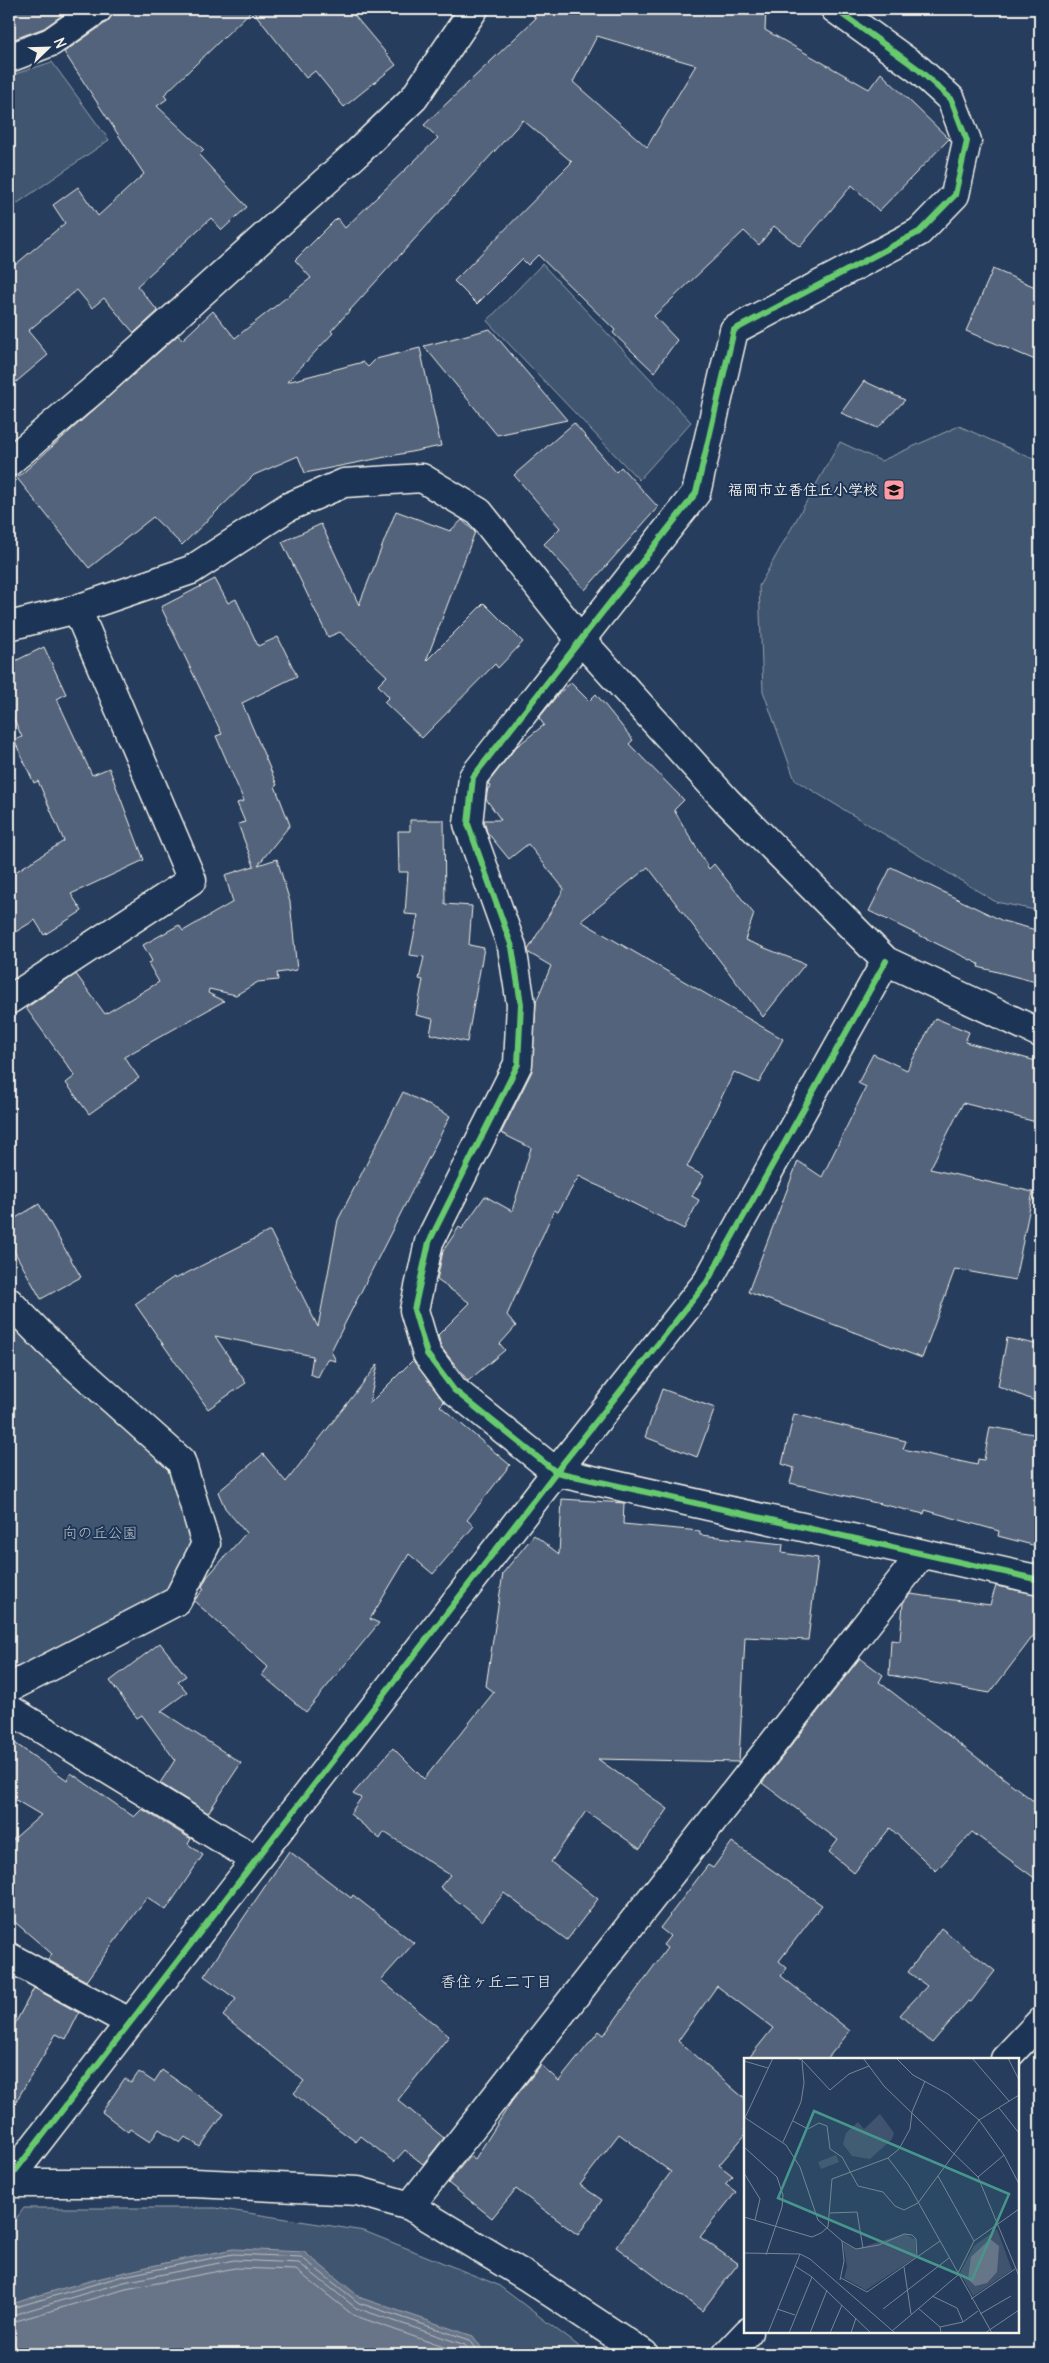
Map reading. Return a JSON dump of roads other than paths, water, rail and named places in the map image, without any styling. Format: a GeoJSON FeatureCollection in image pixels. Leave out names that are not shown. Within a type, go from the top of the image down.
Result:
{"type":"FeatureCollection","features":[{"type":"Feature","properties":{"kind":"street"},"geometry":{"type":"LineString","coordinates":[[9,58],[51,42],[98,9]]}},
{"type":"Feature","properties":{"kind":"street"},"geometry":{"type":"LineString","coordinates":[[9,462],[105,381],[357,153],[414,98],[474,9]]}},
{"type":"Feature","properties":{"kind":"street"},"geometry":{"type":"LineString","coordinates":[[835,9],[918,70],[951,99],[967,141],[955,195],[919,232],[734,330],[696,492],[473,777],[468,824],[512,947],[520,1004],[518,1064],[430,1242],[414,1310],[427,1354],[454,1390],[556,1472],[921,1555],[1040,1580]]}},
{"type":"Feature","properties":{"kind":"street"},"geometry":{"type":"LineString","coordinates":[[9,626],[77,609],[191,570],[288,507],[344,483],[422,478],[479,512],[580,639],[726,800],[886,961],[1040,1033]]}},
{"type":"Feature","properties":{"kind":"street"},"geometry":{"type":"LineString","coordinates":[[9,1000],[192,880],[77,609]]}},
{"type":"Feature","properties":{"kind":"street"},"geometry":{"type":"LineString","coordinates":[[9,2179],[556,1472],[707,1282],[886,961]]}},
{"type":"Feature","properties":{"kind":"street"},"geometry":{"type":"LineString","coordinates":[[9,1302],[48,1342],[180,1461],[206,1544],[177,1601],[9,1688]]}},
{"type":"Feature","properties":{"kind":"street"},"geometry":{"type":"LineString","coordinates":[[410,2206],[921,1555]]}},
{"type":"Feature","properties":{"kind":"street"},"geometry":{"type":"LineString","coordinates":[[9,1709],[256,1860]]}},
{"type":"Feature","properties":{"kind":"street"},"geometry":{"type":"LineString","coordinates":[[9,1957],[129,2022]]}},
{"type":"Feature","properties":{"kind":"street"},"geometry":{"type":"LineString","coordinates":[[1006,2058],[1040,2022]]}},
{"type":"Feature","properties":{"kind":"street"},"geometry":{"type":"LineString","coordinates":[[9,2183],[194,2183],[358,2191],[410,2206],[529,2278],[644,2354]]}},
{"type":"Feature","properties":{"kind":"street"},"geometry":{"type":"LineString","coordinates":[[727,2354],[747,2333]]}},
{"type":"Feature","properties":{"kind":"water"},"geometry":{"type":"Polygon","coordinates":[[[233,2249],[304,2252],[361,2298],[473,2336],[486,2354],[9,2354],[9,2305],[120,2273],[233,2249]]]}},
{"type":"Feature","properties":{"kind":"place","name":"福岡市立香住丘小学校"},"geometry":{"type":"Point","coordinates":[894,490]}},
{"type":"Feature","properties":{"kind":"district","name":"香住ヶ丘二丁目"},"geometry":{"type":"Point","coordinates":[496,1981]}},
{"type":"Feature","properties":{"kind":"park label","name":"向の丘公園"},"geometry":{"type":"Point","coordinates":[100,1533]}}]}
